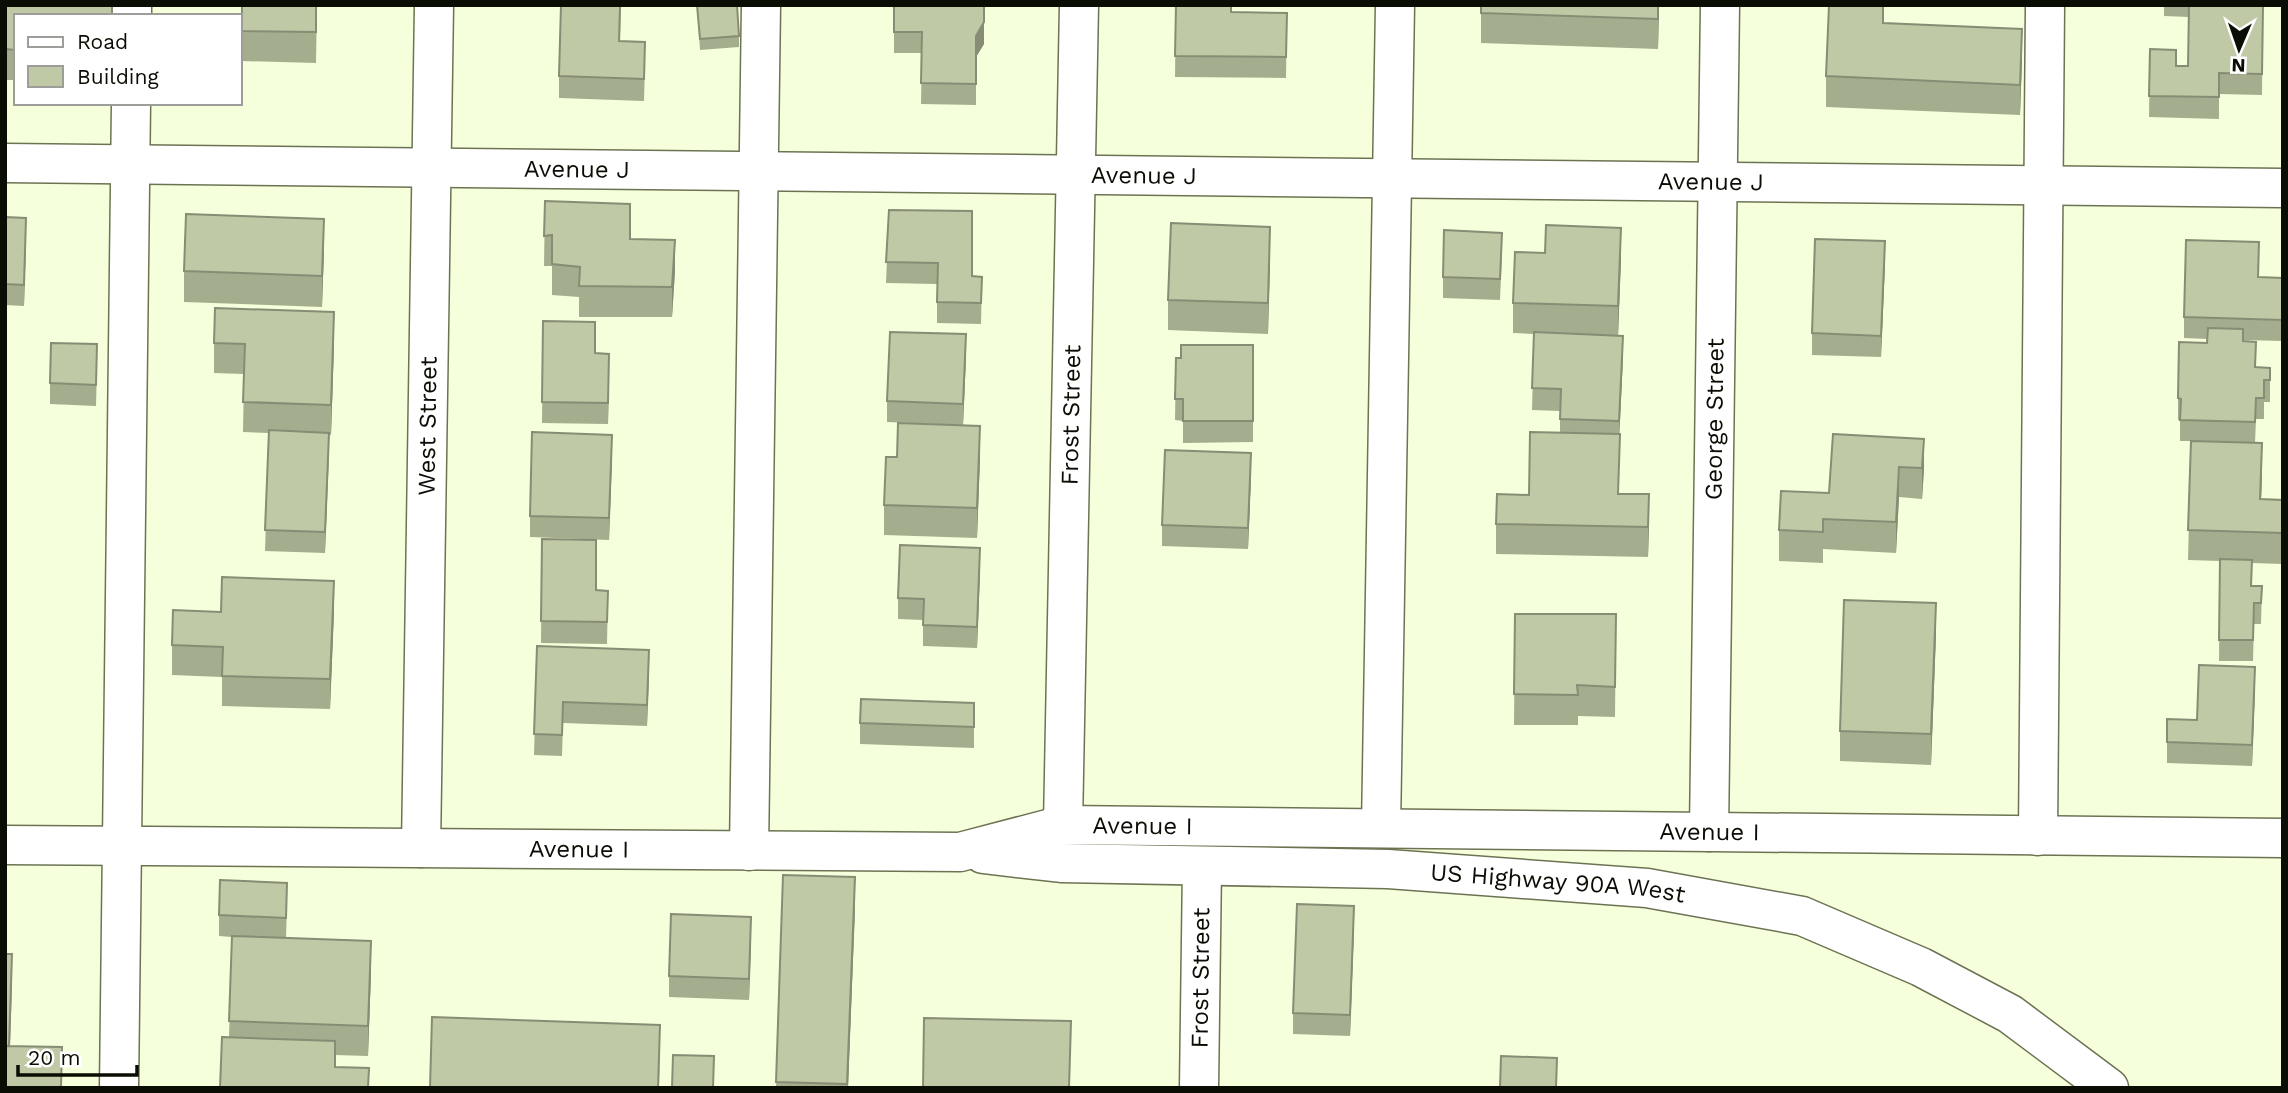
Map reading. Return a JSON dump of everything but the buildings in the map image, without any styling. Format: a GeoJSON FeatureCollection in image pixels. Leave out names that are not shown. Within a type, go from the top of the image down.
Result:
{"type":"FeatureCollection","features":[{"type":"Feature","properties":{"kind":"street","name":"West Street"},"geometry":{"type":"LineString","coordinates":[[421,848],[434,5]]}},
{"type":"Feature","properties":{"kind":"street"},"geometry":{"type":"LineString","coordinates":[[749,851],[761,5]]}},
{"type":"Feature","properties":{"kind":"street","name":"Frost Street"},"geometry":{"type":"LineString","coordinates":[[1063,825],[1079,5]]}},
{"type":"Feature","properties":{"kind":"street"},"geometry":{"type":"LineString","coordinates":[[1381,828],[1395,5]]}},
{"type":"Feature","properties":{"kind":"street","name":"George Street"},"geometry":{"type":"LineString","coordinates":[[1709,832],[1720,5]]}},
{"type":"Feature","properties":{"kind":"street"},"geometry":{"type":"LineString","coordinates":[[2038,836],[2045,5]]}},
{"type":"Feature","properties":{"kind":"street"},"geometry":{"type":"LineString","coordinates":[[119,1088],[131,105]]}},
{"type":"Feature","properties":{"kind":"street","name":"Avenue J"},"geometry":{"type":"LineString","coordinates":[[5,163],[2283,188]]}},
{"type":"Feature","properties":{"kind":"street","name":"Avenue I"},"geometry":{"type":"LineString","coordinates":[[5,845],[960,852],[1063,825],[2283,838]]}},
{"type":"Feature","properties":{"kind":"street","name":"US Highway 90A West"},"geometry":{"type":"LineString","coordinates":[[960,852],[1061,863],[1388,869],[1647,888],[1802,916],[1921,967],[2010,1014],[2109,1088]]}},
{"type":"Feature","properties":{"kind":"street","name":"Frost Street"},"geometry":{"type":"LineString","coordinates":[[1199,1088],[1202,866]]}}]}
